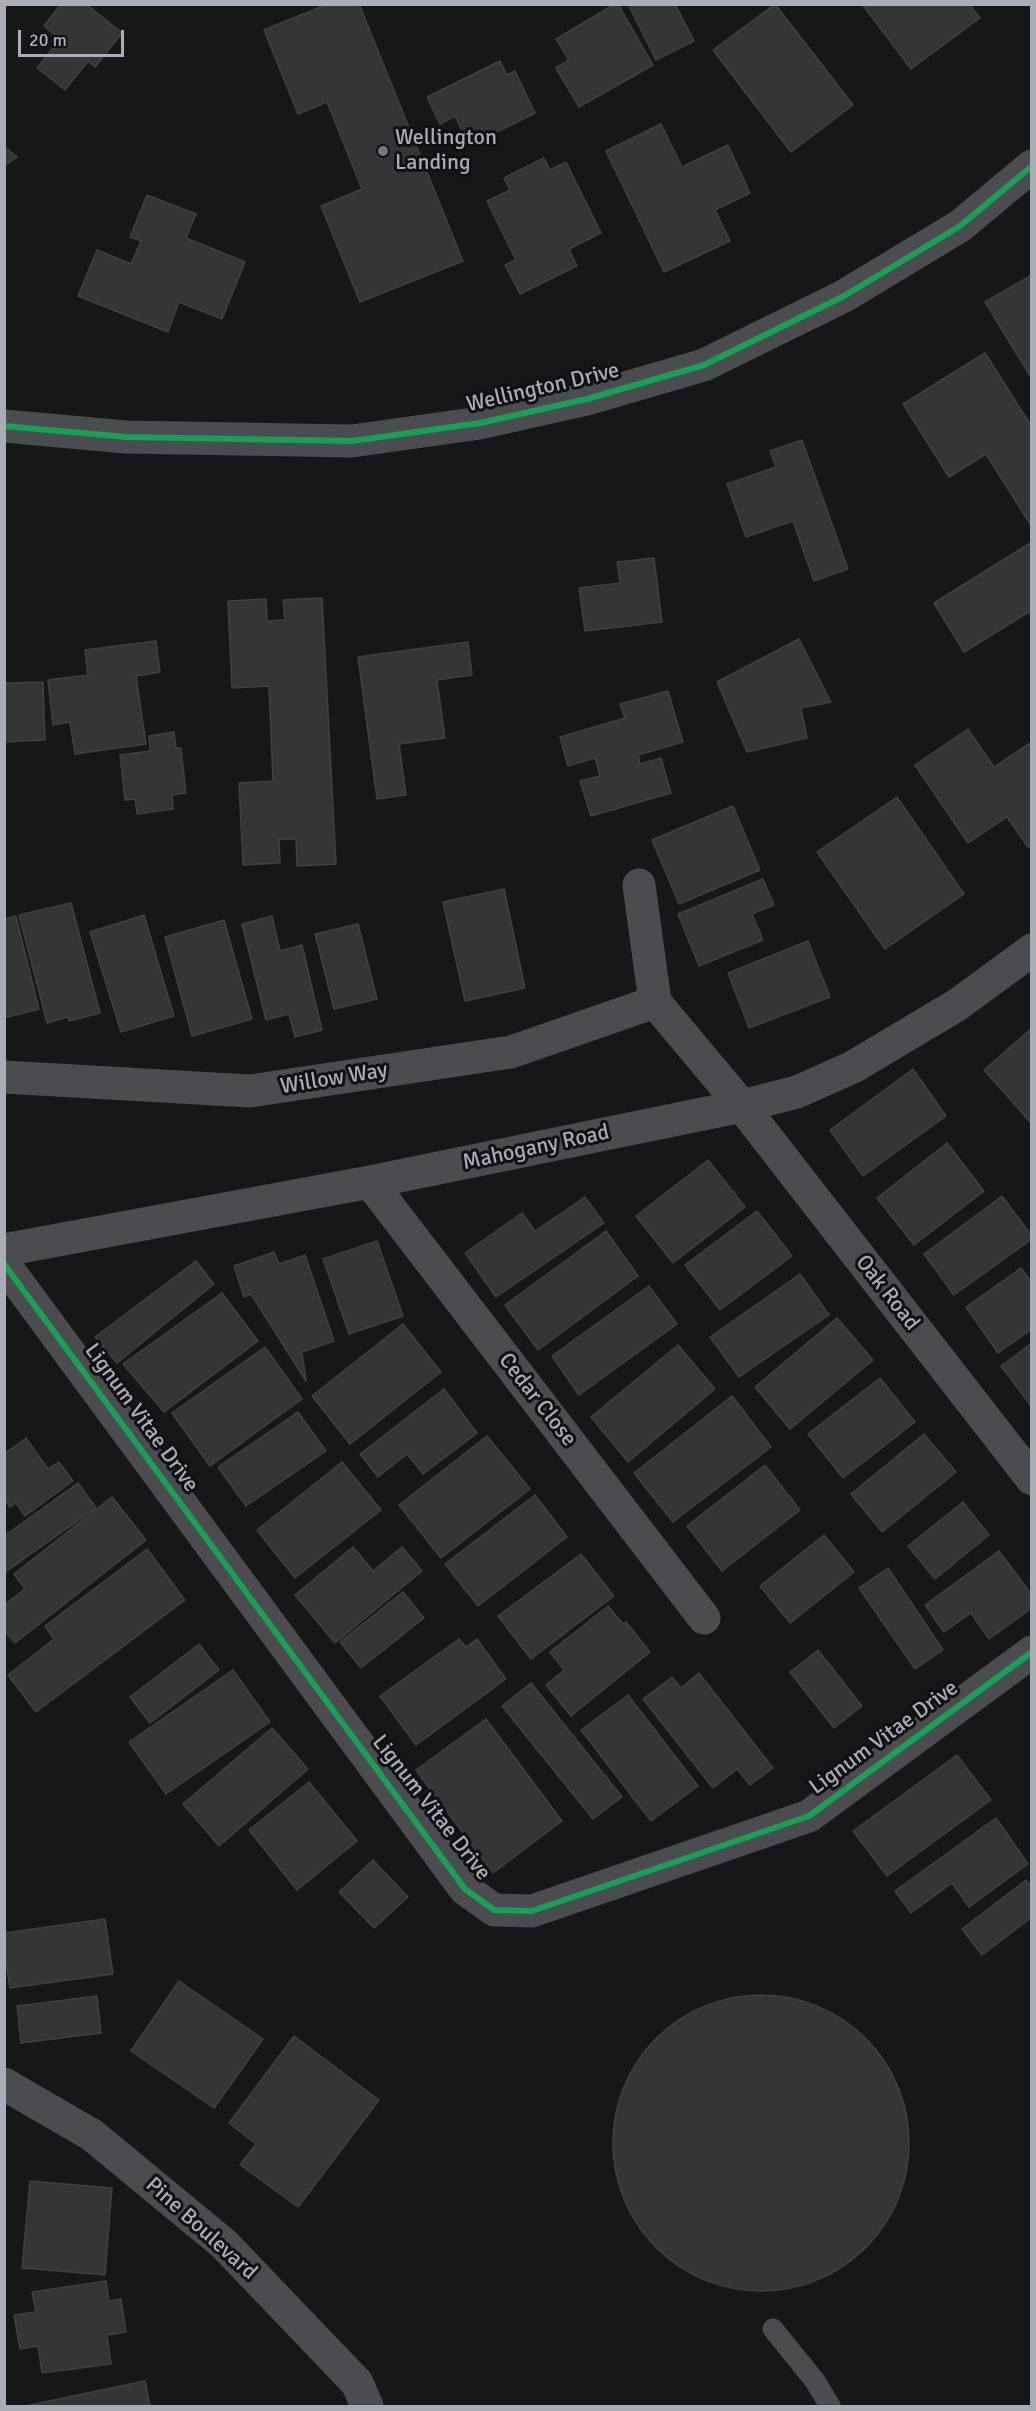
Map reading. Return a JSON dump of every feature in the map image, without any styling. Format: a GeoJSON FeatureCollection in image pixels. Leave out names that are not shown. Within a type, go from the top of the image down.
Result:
{"type":"FeatureCollection","features":[{"type":"Feature","properties":{"kind":"street","name":"Wellington Drive"},"geometry":{"type":"LineString","coordinates":[[4,426],[126,437],[352,441],[480,423],[587,399],[705,365],[844,296],[960,226],[1032,166]]}},
{"type":"Feature","properties":{"kind":"street"},"geometry":{"type":"LineString","coordinates":[[639,885],[655,1002],[742,1106]]}},
{"type":"Feature","properties":{"kind":"street","name":"Mahogany Road"},"geometry":{"type":"LineString","coordinates":[[4,1250],[370,1182],[742,1106],[797,1092],[853,1067],[957,1005],[1032,950]]}},
{"type":"Feature","properties":{"kind":"street","name":"Willow Way"},"geometry":{"type":"LineString","coordinates":[[4,1077],[250,1091],[511,1052],[655,1002]]}},
{"type":"Feature","properties":{"kind":"street","name":"Oak Road"},"geometry":{"type":"LineString","coordinates":[[742,1106],[1032,1479]]}},
{"type":"Feature","properties":{"kind":"street","name":"Cedar Close"},"geometry":{"type":"LineString","coordinates":[[370,1182],[704,1618]]}},
{"type":"Feature","properties":{"kind":"street","name":"Lignum Vitae Drive"},"geometry":{"type":"LineString","coordinates":[[4,1264],[465,1889],[494,1910],[532,1911],[808,1816],[1032,1652]]}},
{"type":"Feature","properties":{"kind":"street","name":"Pine Boulevard"},"geometry":{"type":"LineString","coordinates":[[4,2085],[92,2135],[224,2244],[357,2383],[367,2406]]}},
{"type":"Feature","properties":{"kind":"lane"},"geometry":{"type":"LineString","coordinates":[[773,2329],[814,2381],[830,2406]]}},
{"type":"Feature","properties":{"kind":"building"},"geometry":{"type":"Polygon","coordinates":[[[61,4],[86,4],[122,33],[95,67],[88,61],[65,90],[37,68],[60,39],[44,26],[61,4]]]}},
{"type":"Feature","properties":{"kind":"building","name":"Wellington Landing"},"geometry":{"type":"Polygon","coordinates":[[[328,4],[359,4],[463,261],[360,302],[321,206],[362,189],[327,102],[298,114],[264,30],[328,4]]]}},
{"type":"Feature","properties":{"kind":"building"},"geometry":{"type":"Polygon","coordinates":[[[618,4],[653,65],[579,107],[556,68],[569,60],[556,39],[618,4]]]}},
{"type":"Feature","properties":{"kind":"building"},"geometry":{"type":"Polygon","coordinates":[[[628,4],[675,4],[694,41],[656,60],[628,4]]]}},
{"type":"Feature","properties":{"kind":"building"},"geometry":{"type":"Polygon","coordinates":[[[775,4],[853,105],[791,152],[713,50],[775,4]]]}},
{"type":"Feature","properties":{"kind":"building"},"geometry":{"type":"Polygon","coordinates":[[[862,4],[969,4],[980,18],[911,69],[862,4]]]}},
{"type":"Feature","properties":{"kind":"building"},"geometry":{"type":"Polygon","coordinates":[[[500,61],[507,75],[515,71],[535,113],[469,146],[455,116],[440,124],[427,97],[500,61]]]}},
{"type":"Feature","properties":{"kind":"building"},"geometry":{"type":"Polygon","coordinates":[[[661,124],[682,167],[728,145],[750,193],[715,210],[730,241],[664,272],[606,151],[661,124]]]}},
{"type":"Feature","properties":{"kind":"building"},"geometry":{"type":"Polygon","coordinates":[[[4,146],[17,157],[4,166],[4,146]]]}},
{"type":"Feature","properties":{"kind":"building"},"geometry":{"type":"Polygon","coordinates":[[[544,158],[550,170],[566,162],[601,233],[569,249],[577,266],[520,294],[505,265],[516,260],[487,201],[510,190],[504,178],[544,158]]]}},
{"type":"Feature","properties":{"kind":"building"},"geometry":{"type":"Polygon","coordinates":[[[147,195],[196,214],[186,238],[245,262],[222,319],[179,302],[168,332],[78,296],[97,250],[131,264],[141,241],[130,237],[147,195]]]}},
{"type":"Feature","properties":{"kind":"building"},"geometry":{"type":"Polygon","coordinates":[[[1032,275],[1032,379],[985,302],[1032,275]]]}},
{"type":"Feature","properties":{"kind":"building"},"geometry":{"type":"Polygon","coordinates":[[[985,353],[1032,427],[1032,527],[986,454],[949,477],[903,404],[985,353]]]}},
{"type":"Feature","properties":{"kind":"building"},"geometry":{"type":"Polygon","coordinates":[[[802,440],[848,569],[814,581],[793,521],[746,537],[727,484],[776,467],[770,451],[802,440]]]}},
{"type":"Feature","properties":{"kind":"building"},"geometry":{"type":"Polygon","coordinates":[[[1032,542],[1032,610],[964,652],[934,603],[1032,542]]]}},
{"type":"Feature","properties":{"kind":"building"},"geometry":{"type":"Polygon","coordinates":[[[654,558],[662,622],[585,631],[579,588],[620,583],[617,562],[654,558]]]}},
{"type":"Feature","properties":{"kind":"building"},"geometry":{"type":"Polygon","coordinates":[[[322,598],[336,864],[297,866],[296,839],[279,839],[280,863],[243,865],[239,783],[273,781],[269,686],[232,688],[228,601],[266,599],[267,621],[285,620],[283,600],[322,598]]]}},
{"type":"Feature","properties":{"kind":"building"},"geometry":{"type":"Polygon","coordinates":[[[799,639],[831,702],[801,708],[807,738],[747,752],[717,682],[799,639]]]}},
{"type":"Feature","properties":{"kind":"building"},"geometry":{"type":"Polygon","coordinates":[[[156,641],[160,672],[136,676],[146,744],[75,754],[70,722],[53,725],[48,680],[88,675],[85,650],[156,641]]]}},
{"type":"Feature","properties":{"kind":"building"},"geometry":{"type":"Polygon","coordinates":[[[468,642],[472,675],[437,680],[445,738],[399,744],[406,795],[377,799],[358,657],[468,642]]]}},
{"type":"Feature","properties":{"kind":"building"},"geometry":{"type":"Polygon","coordinates":[[[43,682],[45,740],[4,742],[4,683],[43,682]]]}},
{"type":"Feature","properties":{"kind":"building"},"geometry":{"type":"Polygon","coordinates":[[[668,691],[683,742],[638,755],[640,764],[661,758],[671,793],[591,816],[580,781],[600,776],[595,758],[568,766],[560,737],[625,718],[620,704],[668,691]]]}},
{"type":"Feature","properties":{"kind":"building"},"geometry":{"type":"Polygon","coordinates":[[[968,729],[994,767],[1032,742],[1032,845],[1028,847],[1007,817],[968,843],[915,765],[968,729]]]}},
{"type":"Feature","properties":{"kind":"building"},"geometry":{"type":"Polygon","coordinates":[[[174,732],[176,748],[181,748],[186,793],[172,795],[173,809],[137,814],[135,799],[125,800],[120,755],[150,751],[149,736],[174,732]]]}},
{"type":"Feature","properties":{"kind":"building"},"geometry":{"type":"Polygon","coordinates":[[[897,797],[964,894],[885,949],[817,852],[897,797]]]}},
{"type":"Feature","properties":{"kind":"building"},"geometry":{"type":"Polygon","coordinates":[[[733,806],[760,870],[679,904],[652,840],[733,806]]]}},
{"type":"Feature","properties":{"kind":"building"},"geometry":{"type":"Polygon","coordinates":[[[763,879],[774,905],[752,914],[763,940],[699,966],[678,914],[763,879]]]}},
{"type":"Feature","properties":{"kind":"building"},"geometry":{"type":"Polygon","coordinates":[[[504,889],[525,988],[465,1001],[443,902],[504,889]]]}},
{"type":"Feature","properties":{"kind":"building"},"geometry":{"type":"Polygon","coordinates":[[[71,903],[100,1013],[69,1021],[68,1017],[47,1023],[19,915],[71,903]]]}},
{"type":"Feature","properties":{"kind":"building"},"geometry":{"type":"Polygon","coordinates":[[[144,915],[174,1016],[121,1032],[90,932],[144,915]]]}},
{"type":"Feature","properties":{"kind":"building"},"geometry":{"type":"Polygon","coordinates":[[[16,916],[39,1009],[4,1018],[4,919],[16,916]]]}},
{"type":"Feature","properties":{"kind":"building"},"geometry":{"type":"Polygon","coordinates":[[[272,916],[280,951],[302,945],[322,1030],[295,1037],[289,1014],[266,1020],[242,924],[272,916]]]}},
{"type":"Feature","properties":{"kind":"building"},"geometry":{"type":"Polygon","coordinates":[[[224,920],[252,1019],[192,1036],[165,937],[224,920]]]}},
{"type":"Feature","properties":{"kind":"building"},"geometry":{"type":"Polygon","coordinates":[[[358,924],[377,999],[334,1009],[315,934],[358,924]]]}},
{"type":"Feature","properties":{"kind":"building"},"geometry":{"type":"Polygon","coordinates":[[[808,941],[830,997],[749,1028],[728,973],[808,941]]]}},
{"type":"Feature","properties":{"kind":"building"},"geometry":{"type":"Polygon","coordinates":[[[1032,1028],[1032,1124],[984,1070],[1032,1028]]]}},
{"type":"Feature","properties":{"kind":"building"},"geometry":{"type":"Polygon","coordinates":[[[913,1069],[946,1116],[863,1176],[830,1130],[913,1069]]]}},
{"type":"Feature","properties":{"kind":"building"},"geometry":{"type":"Polygon","coordinates":[[[947,1143],[984,1191],[914,1245],[877,1198],[947,1143]]]}},
{"type":"Feature","properties":{"kind":"building"},"geometry":{"type":"Polygon","coordinates":[[[708,1160],[745,1207],[673,1263],[636,1216],[708,1160]]]}},
{"type":"Feature","properties":{"kind":"building"},"geometry":{"type":"Polygon","coordinates":[[[1002,1196],[1032,1239],[954,1295],[924,1254],[1002,1196]]]}},
{"type":"Feature","properties":{"kind":"building"},"geometry":{"type":"Polygon","coordinates":[[[585,1197],[604,1223],[496,1297],[465,1253],[522,1213],[535,1231],[585,1197]]]}},
{"type":"Feature","properties":{"kind":"building"},"geometry":{"type":"Polygon","coordinates":[[[757,1211],[792,1256],[720,1310],[685,1265],[757,1211]]]}},
{"type":"Feature","properties":{"kind":"building"},"geometry":{"type":"Polygon","coordinates":[[[606,1231],[638,1276],[538,1350],[505,1305],[606,1231]]]}},
{"type":"Feature","properties":{"kind":"building"},"geometry":{"type":"Polygon","coordinates":[[[377,1241],[403,1316],[349,1334],[323,1259],[377,1241]]]}},
{"type":"Feature","properties":{"kind":"building"},"geometry":{"type":"Polygon","coordinates":[[[274,1252],[279,1264],[305,1255],[334,1341],[302,1352],[306,1381],[251,1294],[244,1297],[234,1266],[274,1252]]]}},
{"type":"Feature","properties":{"kind":"building"},"geometry":{"type":"Polygon","coordinates":[[[196,1261],[214,1284],[117,1363],[95,1337],[196,1261]]]}},
{"type":"Feature","properties":{"kind":"building"},"geometry":{"type":"Polygon","coordinates":[[[1021,1268],[1032,1283],[1032,1329],[998,1353],[966,1307],[1021,1268]]]}},
{"type":"Feature","properties":{"kind":"building"},"geometry":{"type":"Polygon","coordinates":[[[800,1274],[829,1315],[739,1377],[710,1337],[800,1274]]]}},
{"type":"Feature","properties":{"kind":"building"},"geometry":{"type":"Polygon","coordinates":[[[649,1286],[677,1324],[579,1395],[552,1356],[649,1286]]]}},
{"type":"Feature","properties":{"kind":"building"},"geometry":{"type":"Polygon","coordinates":[[[222,1293],[258,1341],[164,1412],[123,1364],[222,1293]]]}},
{"type":"Feature","properties":{"kind":"building"},"geometry":{"type":"Polygon","coordinates":[[[837,1318],[873,1360],[790,1429],[755,1387],[837,1318]]]}},
{"type":"Feature","properties":{"kind":"building"},"geometry":{"type":"Polygon","coordinates":[[[403,1324],[441,1372],[350,1444],[312,1396],[403,1324]]]}},
{"type":"Feature","properties":{"kind":"building"},"geometry":{"type":"Polygon","coordinates":[[[1032,1343],[1032,1407],[1001,1366],[1032,1343]]]}},
{"type":"Feature","properties":{"kind":"building"},"geometry":{"type":"Polygon","coordinates":[[[678,1345],[715,1389],[628,1462],[591,1417],[678,1345]]]}},
{"type":"Feature","properties":{"kind":"building"},"geometry":{"type":"Polygon","coordinates":[[[265,1347],[302,1399],[210,1466],[172,1413],[265,1347]]]}},
{"type":"Feature","properties":{"kind":"building"},"geometry":{"type":"Polygon","coordinates":[[[880,1378],[915,1422],[843,1478],[808,1434],[880,1378]]]}},
{"type":"Feature","properties":{"kind":"building"},"geometry":{"type":"Polygon","coordinates":[[[444,1389],[477,1433],[423,1474],[407,1454],[378,1477],[360,1454],[444,1389]]]}},
{"type":"Feature","properties":{"kind":"building"},"geometry":{"type":"Polygon","coordinates":[[[732,1396],[771,1447],[673,1522],[634,1473],[732,1396]]]}},
{"type":"Feature","properties":{"kind":"building"},"geometry":{"type":"Polygon","coordinates":[[[298,1412],[326,1451],[246,1506],[218,1467],[298,1412]]]}},
{"type":"Feature","properties":{"kind":"building"},"geometry":{"type":"Polygon","coordinates":[[[924,1434],[956,1472],[882,1532],[851,1494],[924,1434]]]}},
{"type":"Feature","properties":{"kind":"building"},"geometry":{"type":"Polygon","coordinates":[[[487,1436],[530,1489],[441,1558],[399,1505],[487,1436]]]}},
{"type":"Feature","properties":{"kind":"building"},"geometry":{"type":"Polygon","coordinates":[[[26,1438],[48,1469],[59,1462],[73,1481],[25,1516],[16,1503],[10,1507],[4,1499],[4,1454],[26,1438]]]}},
{"type":"Feature","properties":{"kind":"building"},"geometry":{"type":"Polygon","coordinates":[[[342,1462],[381,1510],[295,1578],[257,1530],[342,1462]]]}},
{"type":"Feature","properties":{"kind":"building"},"geometry":{"type":"Polygon","coordinates":[[[765,1465],[800,1510],[722,1571],[687,1526],[765,1465]]]}},
{"type":"Feature","properties":{"kind":"building"},"geometry":{"type":"Polygon","coordinates":[[[78,1483],[96,1508],[4,1573],[4,1536],[78,1483]]]}},
{"type":"Feature","properties":{"kind":"building"},"geometry":{"type":"Polygon","coordinates":[[[535,1495],[567,1537],[478,1606],[445,1564],[535,1495]]]}},
{"type":"Feature","properties":{"kind":"building"},"geometry":{"type":"Polygon","coordinates":[[[112,1497],[146,1540],[15,1643],[4,1630],[4,1605],[25,1589],[14,1574],[112,1497]]]}},
{"type":"Feature","properties":{"kind":"building"},"geometry":{"type":"Polygon","coordinates":[[[963,1502],[989,1535],[935,1579],[908,1546],[963,1502]]]}},
{"type":"Feature","properties":{"kind":"building"},"geometry":{"type":"Polygon","coordinates":[[[824,1535],[854,1572],[790,1623],[760,1586],[824,1535]]]}},
{"type":"Feature","properties":{"kind":"building"},"geometry":{"type":"Polygon","coordinates":[[[353,1547],[373,1571],[402,1547],[422,1571],[335,1643],[295,1595],[353,1547]]]}},
{"type":"Feature","properties":{"kind":"building"},"geometry":{"type":"Polygon","coordinates":[[[147,1549],[185,1600],[36,1712],[8,1675],[54,1639],[45,1626],[147,1549]]]}},
{"type":"Feature","properties":{"kind":"building"},"geometry":{"type":"Polygon","coordinates":[[[999,1551],[1032,1595],[1032,1608],[989,1639],[971,1613],[944,1632],[925,1605],[999,1551]]]}},
{"type":"Feature","properties":{"kind":"building"},"geometry":{"type":"Polygon","coordinates":[[[581,1554],[614,1596],[531,1659],[498,1616],[581,1554]]]}},
{"type":"Feature","properties":{"kind":"building"},"geometry":{"type":"Polygon","coordinates":[[[888,1568],[943,1650],[915,1669],[859,1588],[888,1568]]]}},
{"type":"Feature","properties":{"kind":"building"},"geometry":{"type":"Polygon","coordinates":[[[403,1592],[424,1618],[361,1668],[340,1642],[403,1592]]]}},
{"type":"Feature","properties":{"kind":"building"},"geometry":{"type":"Polygon","coordinates":[[[608,1606],[623,1624],[626,1622],[650,1652],[571,1716],[546,1685],[564,1670],[550,1652],[608,1606]]]}},
{"type":"Feature","properties":{"kind":"building"},"geometry":{"type":"Polygon","coordinates":[[[459,1639],[466,1647],[477,1639],[506,1679],[416,1745],[380,1696],[459,1639]]]}},
{"type":"Feature","properties":{"kind":"building"},"geometry":{"type":"Polygon","coordinates":[[[199,1644],[219,1670],[150,1723],[130,1697],[199,1644]]]}},
{"type":"Feature","properties":{"kind":"building"},"geometry":{"type":"Polygon","coordinates":[[[818,1650],[862,1706],[834,1728],[790,1672],[818,1650]]]}},
{"type":"Feature","properties":{"kind":"building"},"geometry":{"type":"Polygon","coordinates":[[[233,1670],[270,1722],[166,1794],[129,1742],[233,1670]]]}},
{"type":"Feature","properties":{"kind":"building"},"geometry":{"type":"Polygon","coordinates":[[[699,1673],[773,1768],[750,1785],[737,1769],[713,1788],[643,1699],[672,1677],[681,1688],[699,1673]]]}},
{"type":"Feature","properties":{"kind":"building"},"geometry":{"type":"Polygon","coordinates":[[[531,1683],[622,1797],[593,1819],[502,1706],[531,1683]]]}},
{"type":"Feature","properties":{"kind":"building"},"geometry":{"type":"Polygon","coordinates":[[[628,1695],[698,1786],[651,1821],[581,1730],[628,1695]]]}},
{"type":"Feature","properties":{"kind":"building"},"geometry":{"type":"Polygon","coordinates":[[[486,1719],[562,1821],[493,1873],[416,1770],[486,1719]]]}},
{"type":"Feature","properties":{"kind":"building"},"geometry":{"type":"Polygon","coordinates":[[[272,1728],[308,1769],[219,1846],[183,1804],[272,1728]]]}},
{"type":"Feature","properties":{"kind":"building"},"geometry":{"type":"Polygon","coordinates":[[[957,1755],[991,1800],[887,1876],[853,1831],[957,1755]]]}},
{"type":"Feature","properties":{"kind":"building"},"geometry":{"type":"Polygon","coordinates":[[[309,1782],[357,1841],[297,1890],[249,1830],[309,1782]]]}},
{"type":"Feature","properties":{"kind":"building"},"geometry":{"type":"Polygon","coordinates":[[[996,1818],[1028,1864],[969,1907],[952,1883],[911,1913],[895,1891],[996,1818]]]}},
{"type":"Feature","properties":{"kind":"building"},"geometry":{"type":"Polygon","coordinates":[[[373,1860],[408,1897],[374,1928],[339,1892],[373,1860]]]}},
{"type":"Feature","properties":{"kind":"building"},"geometry":{"type":"Polygon","coordinates":[[[1026,1880],[1032,1887],[1032,1917],[982,1955],[962,1929],[1026,1880]]]}},
{"type":"Feature","properties":{"kind":"building"},"geometry":{"type":"Polygon","coordinates":[[[105,1919],[113,1974],[10,1988],[4,1952],[4,1933],[105,1919]]]}},
{"type":"Feature","properties":{"kind":"building"},"geometry":{"type":"Polygon","coordinates":[[[179,1981],[263,2039],[214,2108],[131,2051],[179,1981]]]}},
{"type":"Feature","properties":{"kind":"building"},"geometry":{"type":"Polygon","coordinates":[[[746,1995],[776,1995],[804,2001],[831,2012],[855,2028],[876,2049],[892,2073],[903,2100],[909,2128],[907,2172],[892,2213],[876,2237],[855,2258],[831,2274],[804,2285],[776,2291],[746,2291],[718,2285],[691,2274],[667,2258],[646,2237],[630,2213],[619,2186],[613,2158],[613,2128],[619,2100],[630,2073],[646,2049],[667,2028],[691,2012],[718,2001],[746,1995]]]}},
{"type":"Feature","properties":{"kind":"building"},"geometry":{"type":"Polygon","coordinates":[[[97,1996],[101,2033],[21,2043],[17,2006],[97,1996]]]}},
{"type":"Feature","properties":{"kind":"building"},"geometry":{"type":"Polygon","coordinates":[[[294,2036],[379,2100],[298,2207],[240,2165],[256,2144],[229,2123],[294,2036]]]}},
{"type":"Feature","properties":{"kind":"building"},"geometry":{"type":"Polygon","coordinates":[[[30,2181],[112,2188],[105,2275],[22,2268],[30,2181]]]}},
{"type":"Feature","properties":{"kind":"building"},"geometry":{"type":"Polygon","coordinates":[[[106,2281],[109,2301],[121,2299],[126,2332],[107,2335],[111,2364],[42,2373],[38,2346],[20,2349],[14,2315],[36,2312],[32,2292],[106,2281]]]}},
{"type":"Feature","properties":{"kind":"building"},"geometry":{"type":"Polygon","coordinates":[[[145,2381],[150,2406],[30,2405],[145,2381]]]}},
{"type":"Feature","properties":{"kind":"cycle path"},"geometry":{"type":"LineString","coordinates":[[4,426],[126,437],[352,441],[480,423],[587,399],[704,365],[844,296],[960,226],[1032,166]]}},
{"type":"Feature","properties":{"kind":"cycle path"},"geometry":{"type":"LineString","coordinates":[[4,1264],[465,1889],[494,1910],[532,1911],[809,1816],[1032,1652]]}},
{"type":"Feature","properties":{"kind":"place","name":"Wellington Landing"},"geometry":{"type":"Point","coordinates":[383,151]}}]}
